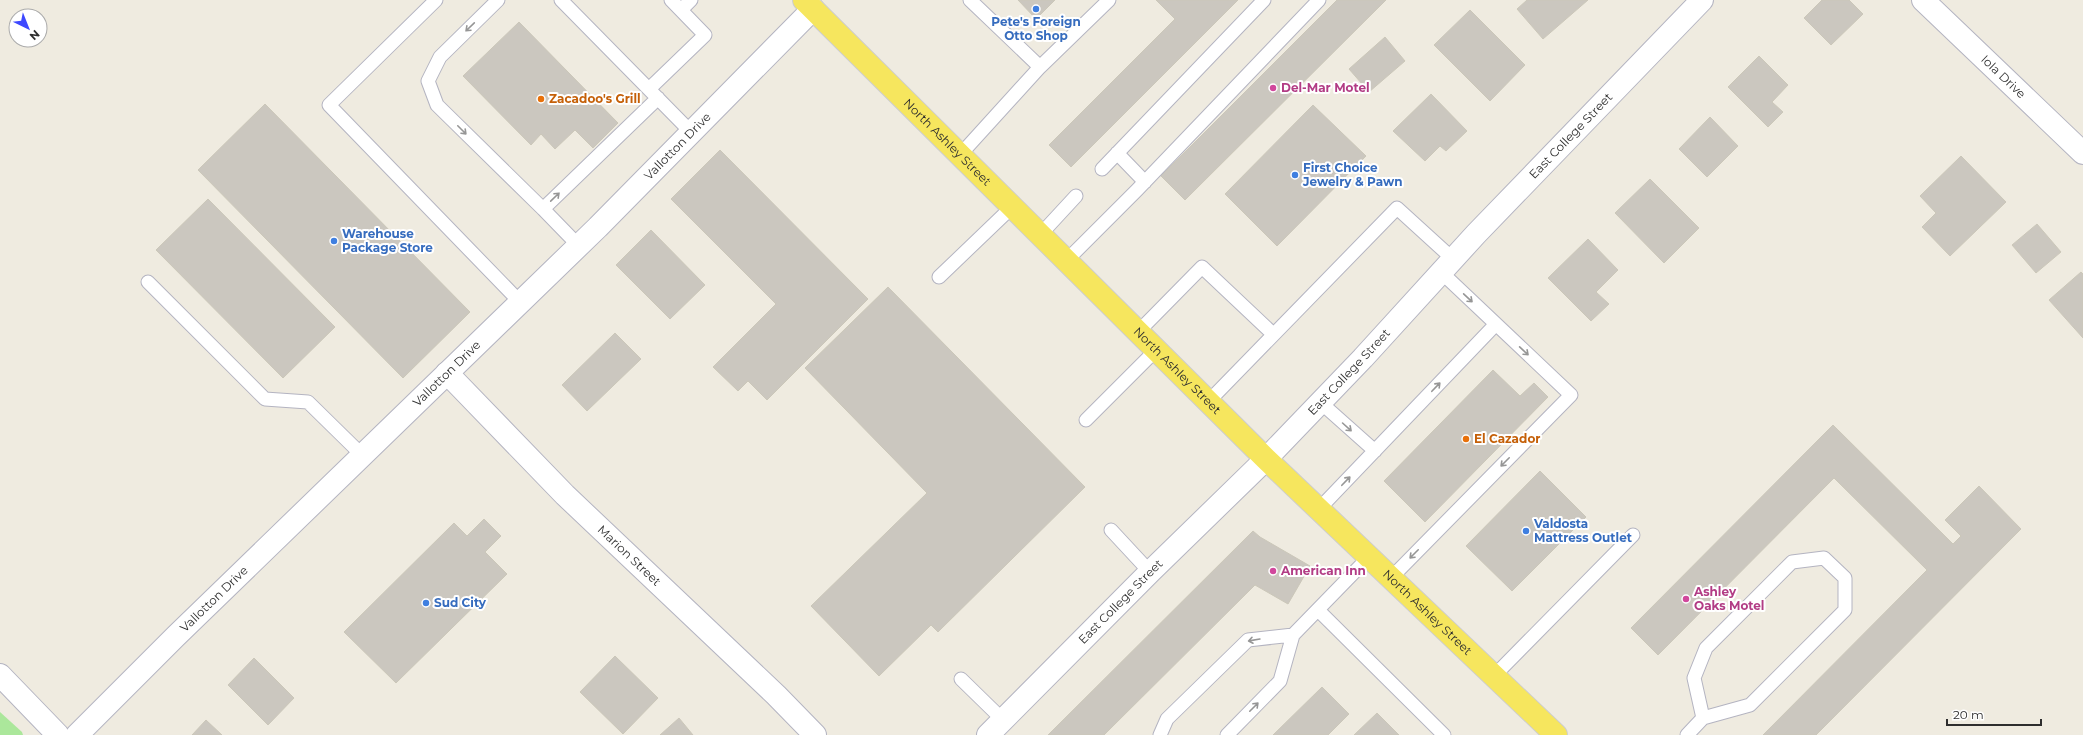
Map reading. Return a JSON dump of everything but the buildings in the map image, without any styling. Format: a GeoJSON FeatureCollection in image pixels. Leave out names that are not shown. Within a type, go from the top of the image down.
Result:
{"type":"FeatureCollection","features":[{"type":"Feature","properties":{"kind":"main road","name":"North Ashley Street"},"geometry":{"type":"LineString","coordinates":[[809,5],[1266,459],[1556,735]]}},
{"type":"Feature","properties":{"kind":"street","name":"East College Street"},"geometry":{"type":"LineString","coordinates":[[995,727],[1150,572],[1266,459],[1447,266],[1702,0]]}},
{"type":"Feature","properties":{"kind":"street","name":"Iola Drive"},"geometry":{"type":"LineString","coordinates":[[1923,0],[2083,153]]}},
{"type":"Feature","properties":{"kind":"street","name":"Vallotton Drive"},"geometry":{"type":"LineString","coordinates":[[77,735],[176,636],[578,245],[691,132],[809,5]]}},
{"type":"Feature","properties":{"kind":"street","name":"Marion Street"},"geometry":{"type":"LineString","coordinates":[[447,373],[565,495],[776,695],[815,735]]}},
{"type":"Feature","properties":{"kind":"street"},"geometry":{"type":"LineString","coordinates":[[0,675],[58,735]]}},
{"type":"Feature","properties":{"kind":"lane"},"geometry":{"type":"LineString","coordinates":[[436,0],[329,105],[520,302]]}},
{"type":"Feature","properties":{"kind":"lane"},"geometry":{"type":"LineString","coordinates":[[498,0],[440,57],[428,81],[437,105],[578,245]]}},
{"type":"Feature","properties":{"kind":"lane"},"geometry":{"type":"LineString","coordinates":[[561,0],[691,132]]}},
{"type":"Feature","properties":{"kind":"lane"},"geometry":{"type":"LineString","coordinates":[[543,209],[653,93],[705,35],[671,0]]}},
{"type":"Feature","properties":{"kind":"lane"},"geometry":{"type":"LineString","coordinates":[[681,10],[691,0]]}},
{"type":"Feature","properties":{"kind":"lane"},"geometry":{"type":"LineString","coordinates":[[970,0],[1040,67]]}},
{"type":"Feature","properties":{"kind":"lane"},"geometry":{"type":"LineString","coordinates":[[960,155],[1040,67],[1109,0]]}},
{"type":"Feature","properties":{"kind":"lane"},"geometry":{"type":"LineString","coordinates":[[1102,169],[1264,0]]}},
{"type":"Feature","properties":{"kind":"lane"},"geometry":{"type":"LineString","coordinates":[[1066,261],[1145,182],[1319,0]]}},
{"type":"Feature","properties":{"kind":"lane"},"geometry":{"type":"LineString","coordinates":[[1117,153],[1145,182]]}},
{"type":"Feature","properties":{"kind":"lane"},"geometry":{"type":"LineString","coordinates":[[1040,235],[1076,196]]}},
{"type":"Feature","properties":{"kind":"lane"},"geometry":{"type":"LineString","coordinates":[[940,276],[1012,207]]}},
{"type":"Feature","properties":{"kind":"lane"},"geometry":{"type":"LineString","coordinates":[[1208,402],[1397,208],[1496,324],[1571,395],[1391,578]]}},
{"type":"Feature","properties":{"kind":"lane"},"geometry":{"type":"LineString","coordinates":[[1138,332],[1202,267],[1274,334]]}},
{"type":"Feature","properties":{"kind":"lane"},"geometry":{"type":"LineString","coordinates":[[148,282],[265,399],[308,402],[362,455]]}},
{"type":"Feature","properties":{"kind":"lane"},"geometry":{"type":"LineString","coordinates":[[1319,509],[1496,324]]}},
{"type":"Feature","properties":{"kind":"lane"},"geometry":{"type":"LineString","coordinates":[[1086,420],[1156,350]]}},
{"type":"Feature","properties":{"kind":"lane"},"geometry":{"type":"LineString","coordinates":[[1320,402],[1374,451]]}},
{"type":"Feature","properties":{"kind":"lane"},"geometry":{"type":"LineString","coordinates":[[1111,530],[1150,572]]}},
{"type":"Feature","properties":{"kind":"lane"},"geometry":{"type":"LineString","coordinates":[[1494,676],[1633,535]]}},
{"type":"Feature","properties":{"kind":"lane"},"geometry":{"type":"LineString","coordinates":[[1227,735],[1280,681],[1293,635],[1369,557]]}},
{"type":"Feature","properties":{"kind":"lane"},"geometry":{"type":"LineString","coordinates":[[1687,735],[1703,718],[1750,705],[1845,610],[1845,578],[1824,558],[1792,562],[1706,648],[1694,678],[1703,718]]}},
{"type":"Feature","properties":{"kind":"lane"},"geometry":{"type":"LineString","coordinates":[[1318,610],[1444,735]]}},
{"type":"Feature","properties":{"kind":"lane"},"geometry":{"type":"LineString","coordinates":[[1160,735],[1167,719],[1248,640],[1293,635]]}},
{"type":"Feature","properties":{"kind":"lane"},"geometry":{"type":"LineString","coordinates":[[962,679],[995,727]]}},
{"type":"Feature","properties":{"kind":"green space"},"geometry":{"type":"Polygon","coordinates":[[[0,712],[22,732],[23,735],[0,735],[0,712]]]}},
{"type":"Feature","properties":{"kind":"place","name":"Pete's Foreign Otto Shop"},"geometry":{"type":"Point","coordinates":[1036,9]}},
{"type":"Feature","properties":{"kind":"place","name":"Del-Mar Motel"},"geometry":{"type":"Point","coordinates":[1273,88]}},
{"type":"Feature","properties":{"kind":"place","name":"Zacadoo's Grill"},"geometry":{"type":"Point","coordinates":[541,99]}},
{"type":"Feature","properties":{"kind":"place","name":"First Choice Jewelry & Pawn"},"geometry":{"type":"Point","coordinates":[1295,175]}},
{"type":"Feature","properties":{"kind":"place","name":"Warehouse Package Store"},"geometry":{"type":"Point","coordinates":[334,241]}},
{"type":"Feature","properties":{"kind":"place","name":"El Cazador"},"geometry":{"type":"Point","coordinates":[1466,439]}},
{"type":"Feature","properties":{"kind":"place","name":"Valdosta Mattress Outlet"},"geometry":{"type":"Point","coordinates":[1526,531]}},
{"type":"Feature","properties":{"kind":"place","name":"American Inn"},"geometry":{"type":"Point","coordinates":[1273,571]}},
{"type":"Feature","properties":{"kind":"place","name":"Ashley Oaks Motel"},"geometry":{"type":"Point","coordinates":[1686,599]}},
{"type":"Feature","properties":{"kind":"place","name":"Sud City"},"geometry":{"type":"Point","coordinates":[426,603]}}]}
